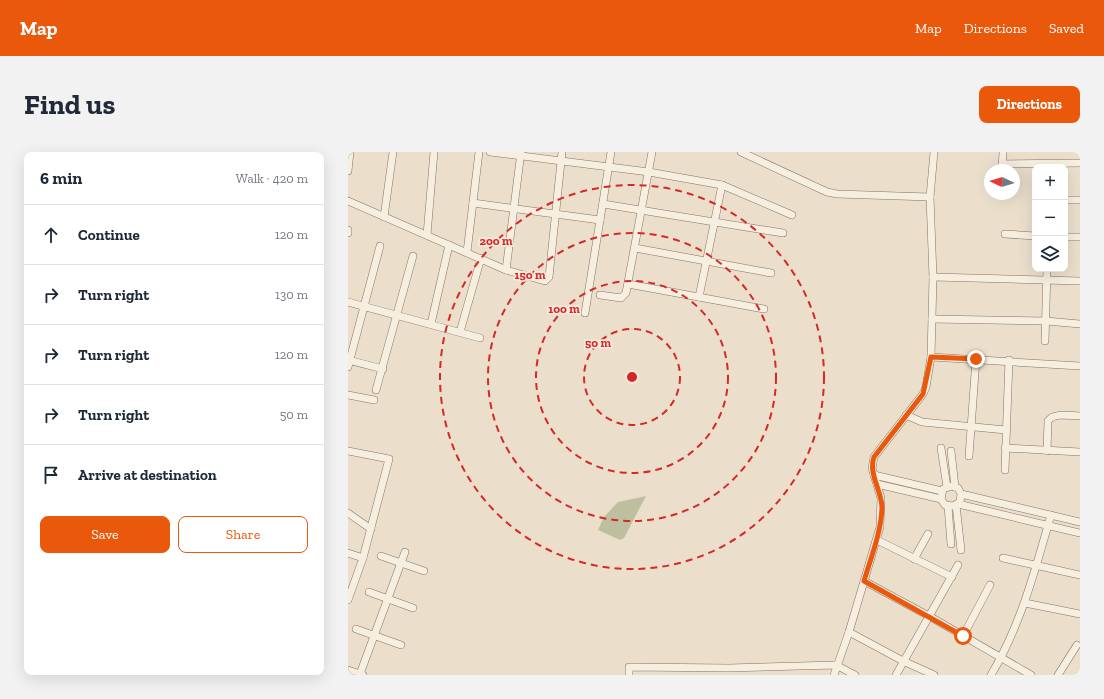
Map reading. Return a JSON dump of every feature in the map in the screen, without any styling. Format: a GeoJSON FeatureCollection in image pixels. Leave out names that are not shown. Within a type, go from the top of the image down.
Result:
{"type":"FeatureCollection","features":[{"type":"Feature","properties":{"kind":"street"},"geometry":{"type":"LineString","coordinates":[[348,171],[350,152]]}},
{"type":"Feature","properties":{"kind":"street"},"geometry":{"type":"LineString","coordinates":[[384,217],[393,152]]}},
{"type":"Feature","properties":{"kind":"street"},"geometry":{"type":"LineString","coordinates":[[427,235],[434,152]]}},
{"type":"Feature","properties":{"kind":"street"},"geometry":{"type":"LineString","coordinates":[[467,252],[479,152]]}},
{"type":"Feature","properties":{"kind":"street"},"geometry":{"type":"LineString","coordinates":[[490,152],[521,154],[561,162],[649,172],[722,185],[792,215]]}},
{"type":"Feature","properties":{"kind":"street"},"geometry":{"type":"LineString","coordinates":[[348,201],[506,270],[540,281],[548,280],[562,152]]}},
{"type":"Feature","properties":{"kind":"street"},"geometry":{"type":"LineString","coordinates":[[585,313],[611,152]]}},
{"type":"Feature","properties":{"kind":"street"},"geometry":{"type":"LineString","coordinates":[[600,296],[624,297],[626,293],[652,152]]}},
{"type":"Feature","properties":{"kind":"street"},"geometry":{"type":"LineString","coordinates":[[741,152],[827,192],[837,194],[930,197]]}},
{"type":"Feature","properties":{"kind":"street"},"geometry":{"type":"LineString","coordinates":[[834,675],[836,665],[849,632],[877,540],[882,509],[881,498],[872,468],[874,457],[923,394],[931,357],[933,277],[930,197],[934,152]]}},
{"type":"Feature","properties":{"kind":"street"},"geometry":{"type":"LineString","coordinates":[[1002,164],[1003,152]]}},
{"type":"Feature","properties":{"kind":"street"},"geometry":{"type":"LineString","coordinates":[[506,270],[521,154]]}},
{"type":"Feature","properties":{"kind":"street"},"geometry":{"type":"LineString","coordinates":[[1065,164],[1080,163]]}},
{"type":"Feature","properties":{"kind":"street"},"geometry":{"type":"LineString","coordinates":[[1020,166],[1032,166]]}},
{"type":"Feature","properties":{"kind":"street"},"geometry":{"type":"LineString","coordinates":[[699,297],[722,185]]}},
{"type":"Feature","properties":{"kind":"street"},"geometry":{"type":"LineString","coordinates":[[1068,200],[1080,200]]}},
{"type":"Feature","properties":{"kind":"street"},"geometry":{"type":"LineString","coordinates":[[473,203],[600,220]]}},
{"type":"Feature","properties":{"kind":"street"},"geometry":{"type":"LineString","coordinates":[[603,204],[783,233]]}},
{"type":"Feature","properties":{"kind":"street"},"geometry":{"type":"LineString","coordinates":[[1004,234],[1032,236]]}},
{"type":"Feature","properties":{"kind":"street"},"geometry":{"type":"LineString","coordinates":[[1068,237],[1080,237]]}},
{"type":"Feature","properties":{"kind":"street"},"geometry":{"type":"LineString","coordinates":[[431,324],[449,245]]}},
{"type":"Feature","properties":{"kind":"street"},"geometry":{"type":"LineString","coordinates":[[380,246],[349,362],[383,369]]}},
{"type":"Feature","properties":{"kind":"street"},"geometry":{"type":"LineString","coordinates":[[635,248],[771,273]]}},
{"type":"Feature","properties":{"kind":"street"},"geometry":{"type":"LineString","coordinates":[[376,390],[413,256]]}},
{"type":"Feature","properties":{"kind":"street"},"geometry":{"type":"LineString","coordinates":[[460,332],[481,258]]}},
{"type":"Feature","properties":{"kind":"street"},"geometry":{"type":"LineString","coordinates":[[1045,341],[1047,272]]}},
{"type":"Feature","properties":{"kind":"street"},"geometry":{"type":"LineString","coordinates":[[933,277],[1080,281]]}},
{"type":"Feature","properties":{"kind":"street"},"geometry":{"type":"LineString","coordinates":[[628,284],[764,308]]}},
{"type":"Feature","properties":{"kind":"street"},"geometry":{"type":"LineString","coordinates":[[348,302],[480,338]]}},
{"type":"Feature","properties":{"kind":"street"},"geometry":{"type":"LineString","coordinates":[[932,319],[1046,321],[1080,324]]}},
{"type":"Feature","properties":{"kind":"street"},"geometry":{"type":"LineString","coordinates":[[931,357],[1009,360],[1080,366]]}},
{"type":"Feature","properties":{"kind":"street"},"geometry":{"type":"LineString","coordinates":[[968,456],[972,427],[976,359]]}},
{"type":"Feature","properties":{"kind":"street"},"geometry":{"type":"LineString","coordinates":[[1004,470],[1009,360]]}},
{"type":"Feature","properties":{"kind":"street"},"geometry":{"type":"LineString","coordinates":[[348,395],[374,400]]}},
{"type":"Feature","properties":{"kind":"street"},"geometry":{"type":"LineString","coordinates":[[906,415],[922,422],[1006,430]]}},
{"type":"Feature","properties":{"kind":"street"},"geometry":{"type":"LineString","coordinates":[[1047,451],[1048,421],[1050,418],[1057,416],[1080,416]]}},
{"type":"Feature","properties":{"kind":"street"},"geometry":{"type":"LineString","coordinates":[[941,448],[948,488]]}},
{"type":"Feature","properties":{"kind":"street"},"geometry":{"type":"LineString","coordinates":[[1005,448],[1080,452]]}},
{"type":"Feature","properties":{"kind":"street"},"geometry":{"type":"LineString","coordinates":[[348,451],[389,459],[363,558],[348,600]]}},
{"type":"Feature","properties":{"kind":"street"},"geometry":{"type":"LineString","coordinates":[[941,499],[948,488],[951,451]]}},
{"type":"Feature","properties":{"kind":"street"},"geometry":{"type":"LineString","coordinates":[[874,475],[948,488],[961,494],[1080,522]]}},
{"type":"Feature","properties":{"kind":"street"},"geometry":{"type":"LineString","coordinates":[[877,484],[941,499],[948,506],[951,544]]}},
{"type":"Feature","properties":{"kind":"street"},"geometry":{"type":"LineString","coordinates":[[961,494],[957,505],[961,550]]}},
{"type":"Feature","properties":{"kind":"street"},"geometry":{"type":"LineString","coordinates":[[948,506],[957,505],[1080,533]]}},
{"type":"Feature","properties":{"kind":"street"},"geometry":{"type":"LineString","coordinates":[[348,513],[371,529]]}},
{"type":"Feature","properties":{"kind":"street"},"geometry":{"type":"LineString","coordinates":[[991,675],[1002,658],[1025,603],[1051,515]]}},
{"type":"Feature","properties":{"kind":"street"},"geometry":{"type":"LineString","coordinates":[[914,559],[928,534]]}},
{"type":"Feature","properties":{"kind":"street"},"geometry":{"type":"LineString","coordinates":[[877,540],[952,577]]}},
{"type":"Feature","properties":{"kind":"street"},"geometry":{"type":"LineString","coordinates":[[348,670],[362,675],[374,635],[405,552]]}},
{"type":"Feature","properties":{"kind":"street"},"geometry":{"type":"LineString","coordinates":[[348,553],[363,558]]}},
{"type":"Feature","properties":{"kind":"street"},"geometry":{"type":"LineString","coordinates":[[381,556],[424,571]]}},
{"type":"Feature","properties":{"kind":"street"},"geometry":{"type":"LineString","coordinates":[[1003,558],[1080,575]]}},
{"type":"Feature","properties":{"kind":"street"},"geometry":{"type":"LineString","coordinates":[[896,675],[958,565]]}},
{"type":"Feature","properties":{"kind":"street"},"geometry":{"type":"LineString","coordinates":[[864,581],[929,616],[1031,675]]}},
{"type":"Feature","properties":{"kind":"street"},"geometry":{"type":"LineString","coordinates":[[963,636],[990,585]]}},
{"type":"Feature","properties":{"kind":"street"},"geometry":{"type":"LineString","coordinates":[[369,592],[413,608]]}},
{"type":"Feature","properties":{"kind":"street"},"geometry":{"type":"LineString","coordinates":[[1025,603],[1080,614]]}},
{"type":"Feature","properties":{"kind":"street"},"geometry":{"type":"LineString","coordinates":[[356,629],[400,644]]}},
{"type":"Feature","properties":{"kind":"street"},"geometry":{"type":"LineString","coordinates":[[849,632],[903,661],[934,675]]}},
{"type":"Feature","properties":{"kind":"street"},"geometry":{"type":"LineString","coordinates":[[1058,675],[1077,645]]}},
{"type":"Feature","properties":{"kind":"street"},"geometry":{"type":"LineString","coordinates":[[629,675],[629,667],[729,672],[774,667],[836,665],[855,675]]}},
{"type":"Feature","properties":{"kind":"street"},"geometry":{"type":"LineString","coordinates":[[772,675],[774,667]]}},
{"type":"Feature","properties":{"kind":"street"},"geometry":{"type":"LineString","coordinates":[[802,667],[806,674]]}},
{"type":"Feature","properties":{"kind":"green space"},"geometry":{"type":"Polygon","coordinates":[[[646,496],[624,538],[620,540],[598,530],[604,517],[618,502],[646,496]]]}},
{"type":"Feature","properties":{"kind":"route"},"geometry":{"type":"LineString","coordinates":[[963,636],[864,581],[877,540],[882,509],[881,498],[872,468],[874,457],[923,394],[926,387],[931,357],[976,359]]}}]}
